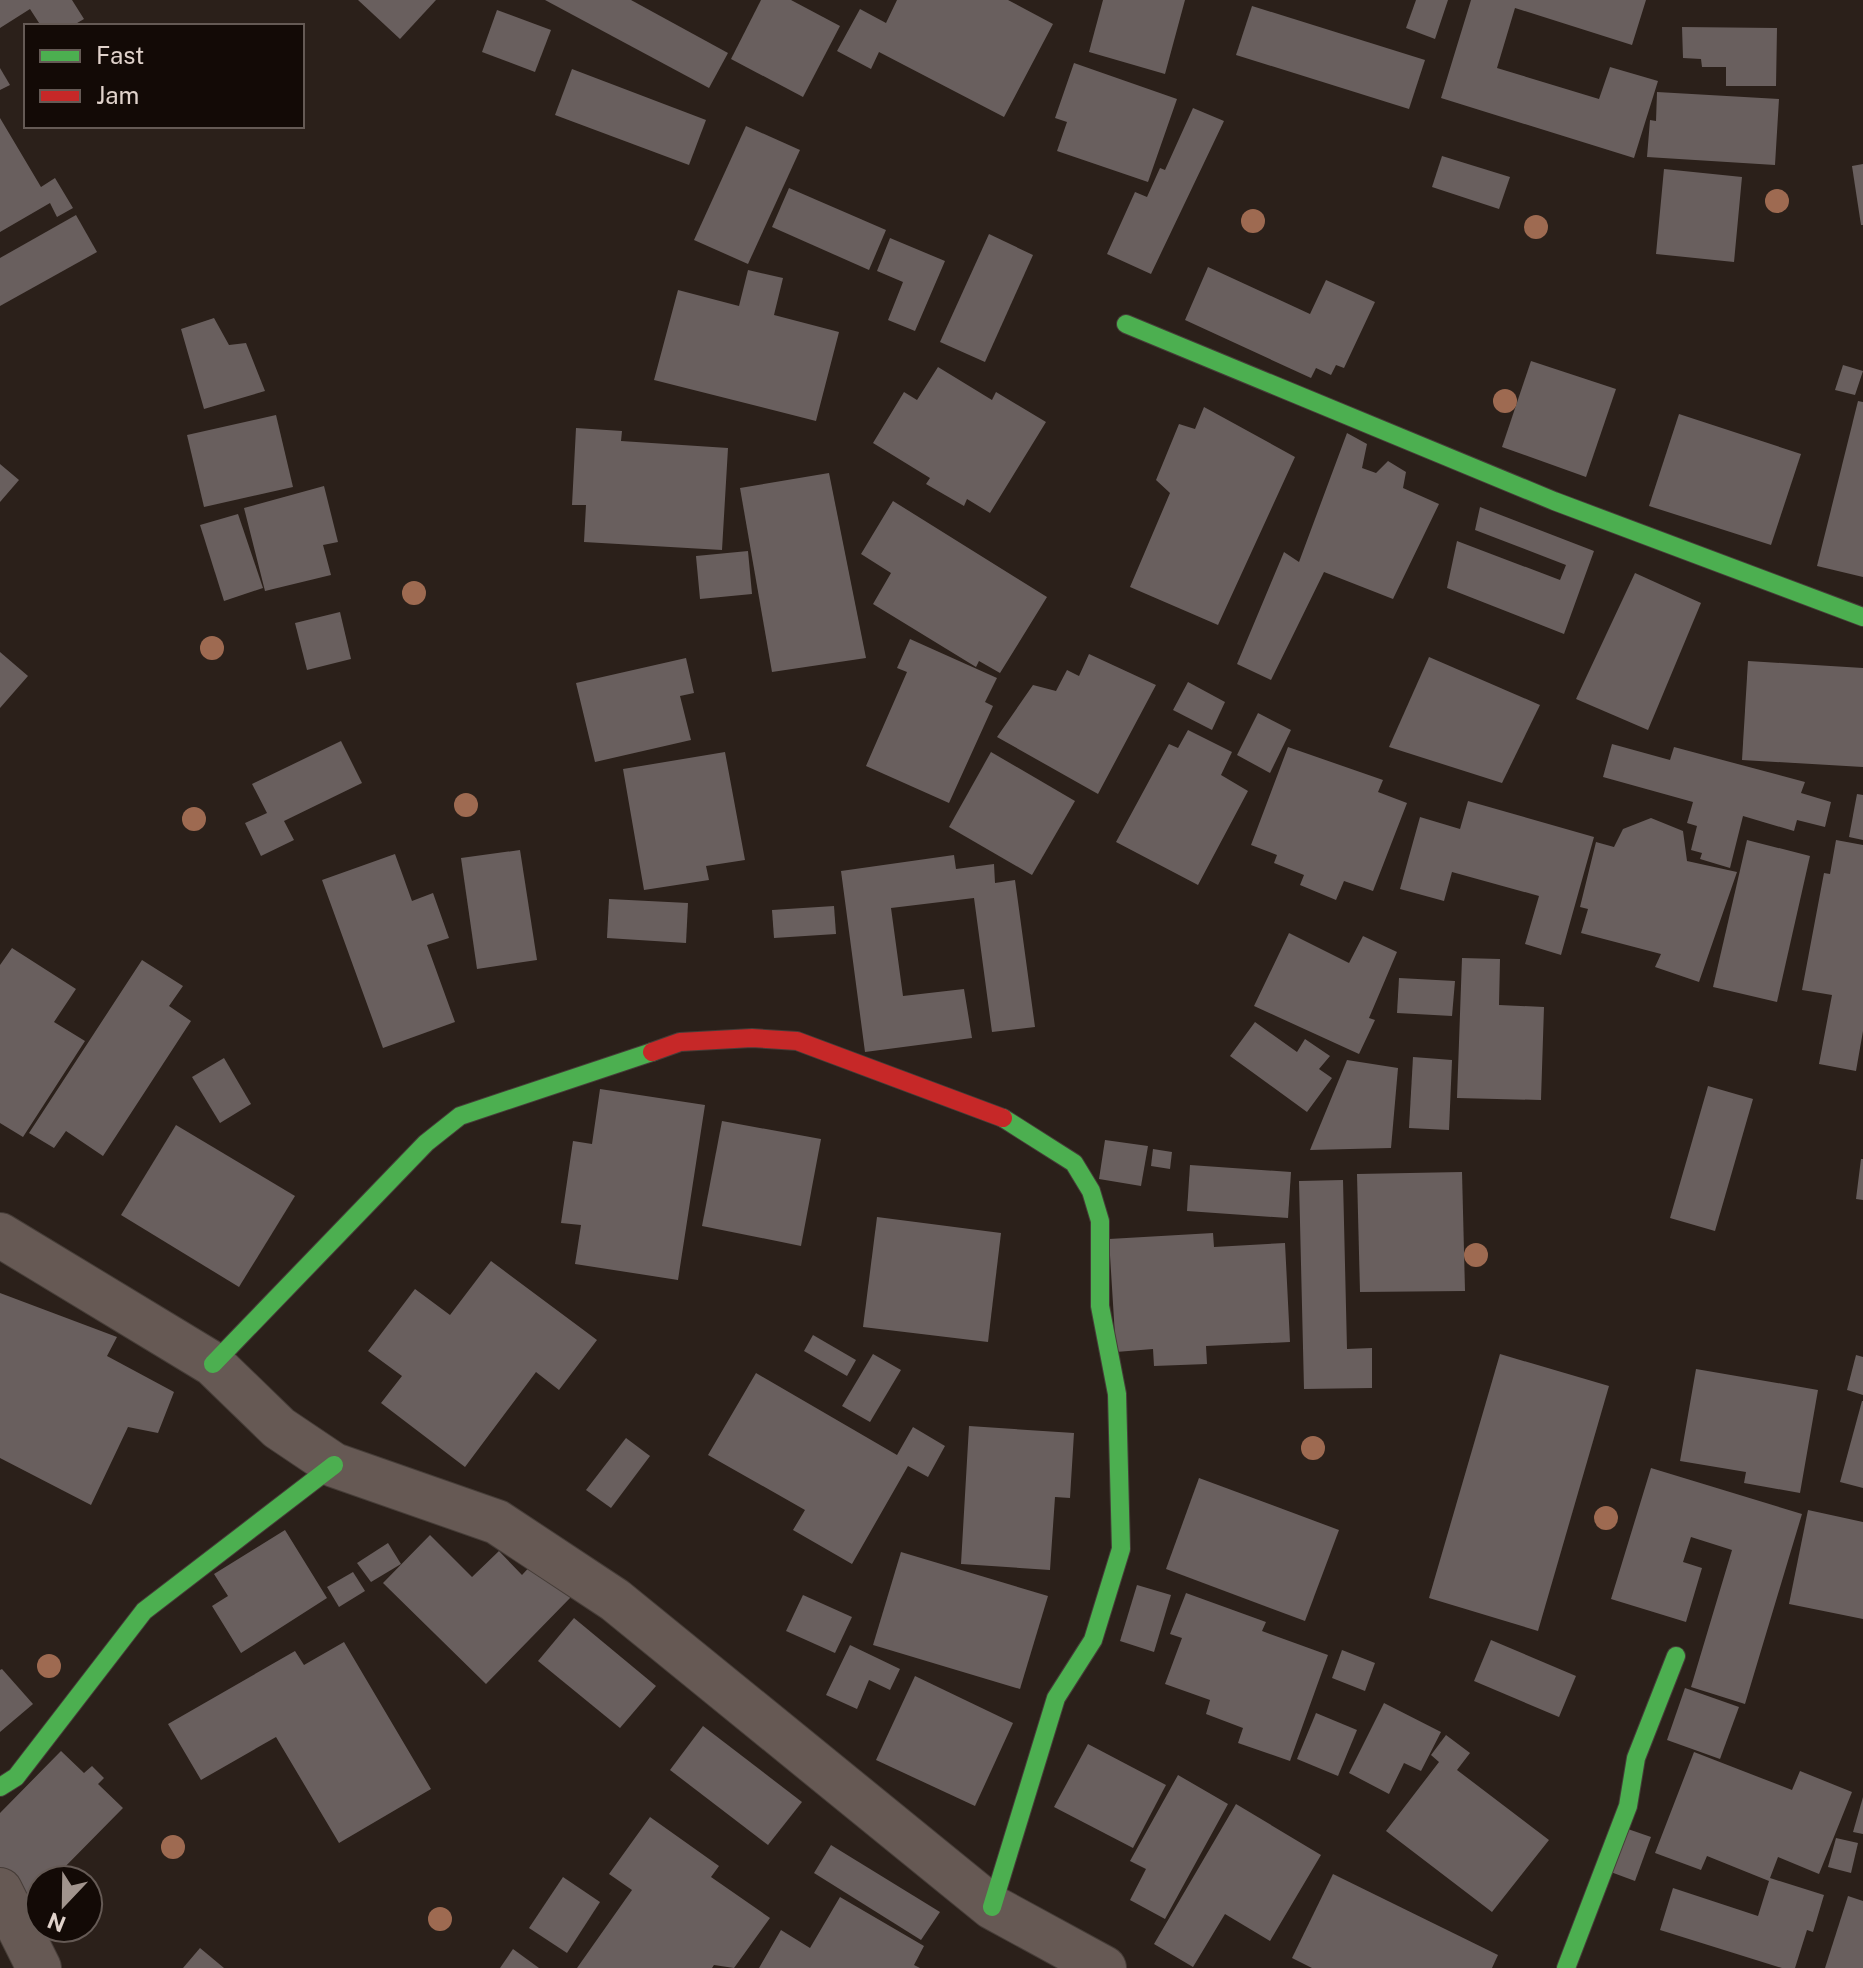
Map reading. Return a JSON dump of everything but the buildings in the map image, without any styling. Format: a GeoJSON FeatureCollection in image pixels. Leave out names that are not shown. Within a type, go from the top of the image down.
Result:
{"type":"FeatureCollection","features":[{"type":"Feature","properties":{"kind":"street"},"geometry":{"type":"LineString","coordinates":[[1126,324],[1554,501],[1863,617]]}},
{"type":"Feature","properties":{"kind":"street"},"geometry":{"type":"LineString","coordinates":[[213,1364],[426,1143],[460,1116],[680,1042],[752,1038],[797,1041],[1015,1122],[1074,1163],[1091,1191],[1100,1221],[1100,1306],[1117,1394],[1121,1549],[1093,1640],[1056,1698],[992,1907]]}},
{"type":"Feature","properties":{"kind":"street"},"geometry":{"type":"LineString","coordinates":[[0,1235],[213,1364],[279,1428],[334,1465],[497,1522],[589,1583],[992,1907],[1104,1968]]}},
{"type":"Feature","properties":{"kind":"street"},"geometry":{"type":"LineString","coordinates":[[0,1787],[16,1777],[144,1611],[334,1465]]}},
{"type":"Feature","properties":{"kind":"street"},"geometry":{"type":"LineString","coordinates":[[1566,1968],[1628,1806],[1636,1758],[1676,1656]]}},
{"type":"Feature","properties":{"kind":"street"},"geometry":{"type":"LineString","coordinates":[[0,1890],[39,1968]]}},
{"type":"Feature","properties":{"kind":"traffic: fast"},"geometry":{"type":"LineString","coordinates":[[1126,324],[1554,501],[1863,617]]}},
{"type":"Feature","properties":{"kind":"traffic: fast"},"geometry":{"type":"LineString","coordinates":[[213,1364],[426,1143],[460,1116],[652,1052]]}},
{"type":"Feature","properties":{"kind":"traffic: fast"},"geometry":{"type":"LineString","coordinates":[[992,1907],[1056,1698],[1093,1640],[1121,1549],[1117,1394],[1100,1306],[1100,1221],[1091,1191],[1074,1163],[1003,1118]]}},
{"type":"Feature","properties":{"kind":"traffic: fast"},"geometry":{"type":"LineString","coordinates":[[0,1787],[16,1777],[144,1611],[334,1465]]}},
{"type":"Feature","properties":{"kind":"traffic: fast"},"geometry":{"type":"LineString","coordinates":[[1566,1968],[1628,1806],[1636,1758],[1676,1656]]}},
{"type":"Feature","properties":{"kind":"traffic: jam"},"geometry":{"type":"LineString","coordinates":[[652,1052],[680,1042],[752,1038],[797,1041],[1003,1118]]}}]}
